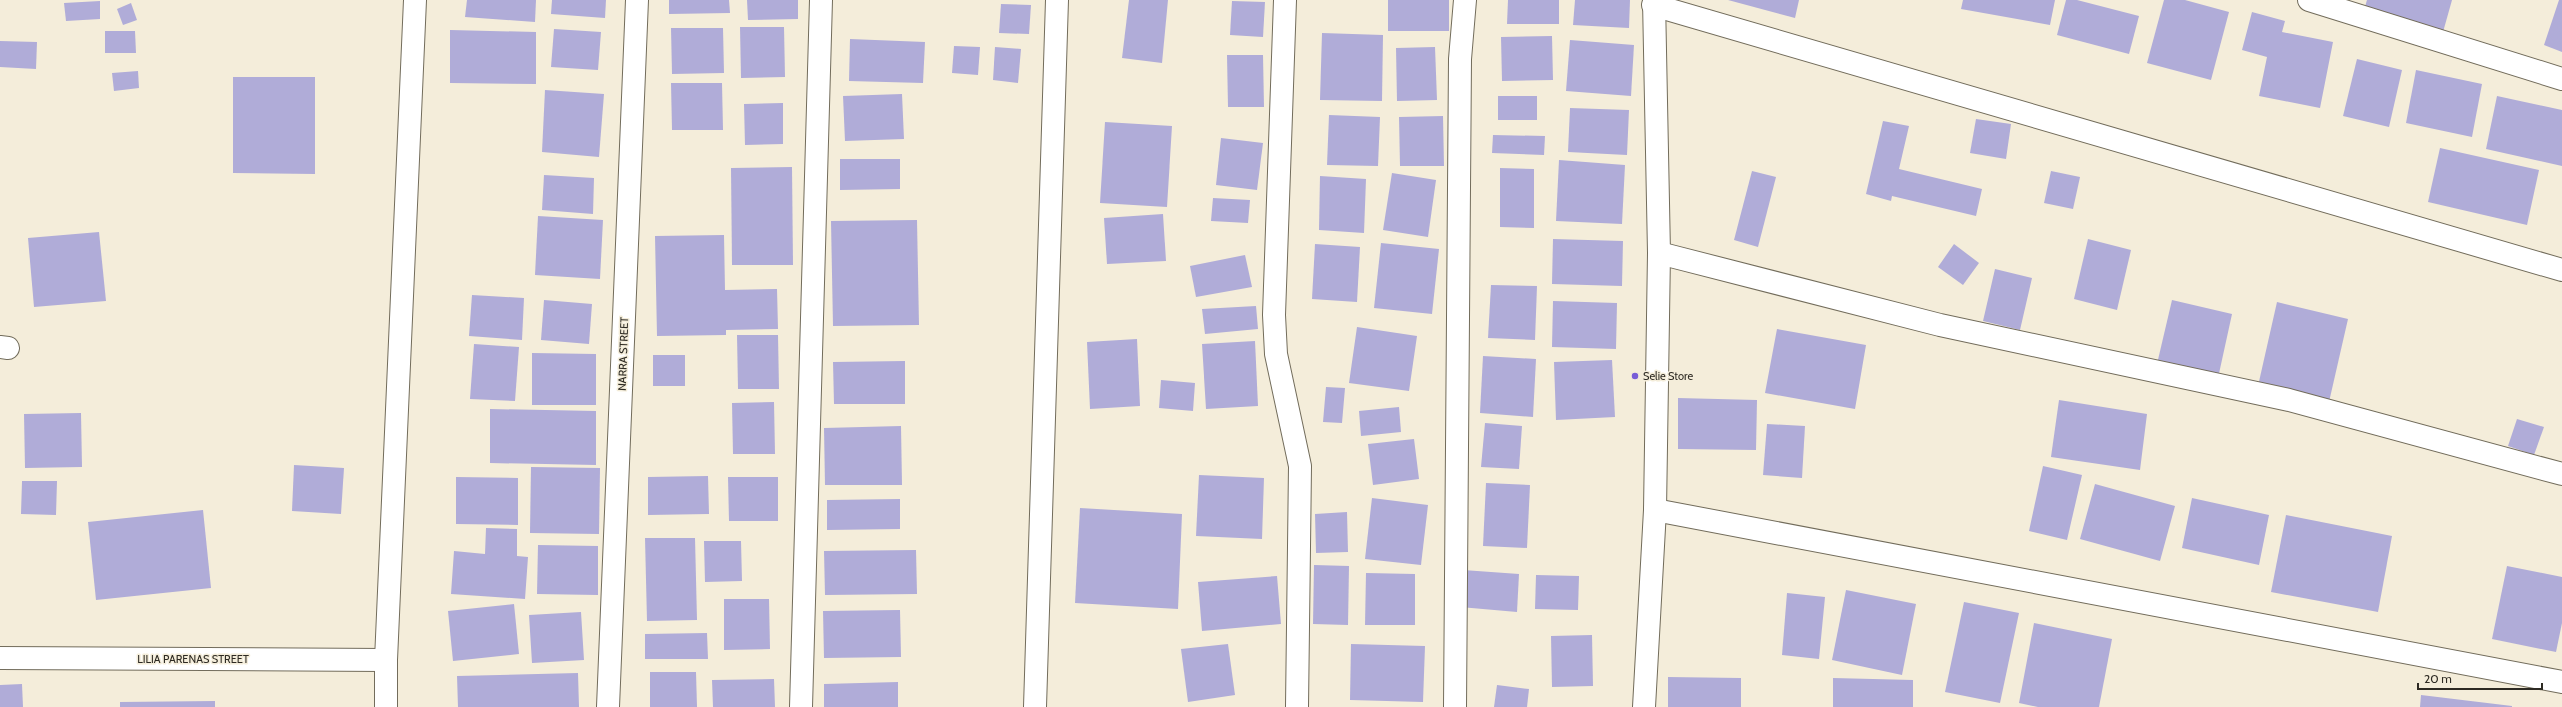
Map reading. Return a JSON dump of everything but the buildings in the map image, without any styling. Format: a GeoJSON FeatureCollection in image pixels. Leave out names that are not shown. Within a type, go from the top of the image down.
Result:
{"type":"FeatureCollection","features":[{"type":"Feature","properties":{"kind":"street"},"geometry":{"type":"LineString","coordinates":[[386,707],[386,660],[415,0]]}},
{"type":"Feature","properties":{"kind":"street","name":"NARRA STREET"},"geometry":{"type":"LineString","coordinates":[[608,707],[637,0]]}},
{"type":"Feature","properties":{"kind":"street"},"geometry":{"type":"LineString","coordinates":[[802,707],[821,0]]}},
{"type":"Feature","properties":{"kind":"street"},"geometry":{"type":"LineString","coordinates":[[1035,707],[1057,0]]}},
{"type":"Feature","properties":{"kind":"street"},"geometry":{"type":"LineString","coordinates":[[1285,0],[1274,315],[1276,354],[1300,466],[1297,707]]}},
{"type":"Feature","properties":{"kind":"street"},"geometry":{"type":"LineString","coordinates":[[1455,707],[1460,59],[1465,0]]}},
{"type":"Feature","properties":{"kind":"street"},"geometry":{"type":"LineString","coordinates":[[2309,0],[2562,79]]}},
{"type":"Feature","properties":{"kind":"street"},"geometry":{"type":"LineString","coordinates":[[1644,707],[1655,510],[1658,253],[1654,2],[2562,270]]}},
{"type":"Feature","properties":{"kind":"street"},"geometry":{"type":"LineString","coordinates":[[1658,253],[1940,325],[2289,400],[2562,474]]}},
{"type":"Feature","properties":{"kind":"street"},"geometry":{"type":"LineString","coordinates":[[1655,510],[2562,682]]}},
{"type":"Feature","properties":{"kind":"street","name":"LILIA PARENAS STREET"},"geometry":{"type":"LineString","coordinates":[[0,658],[386,660]]}},
{"type":"Feature","properties":{"kind":"place","name":"Selie Store"},"geometry":{"type":"Point","coordinates":[1635,376]}}]}
